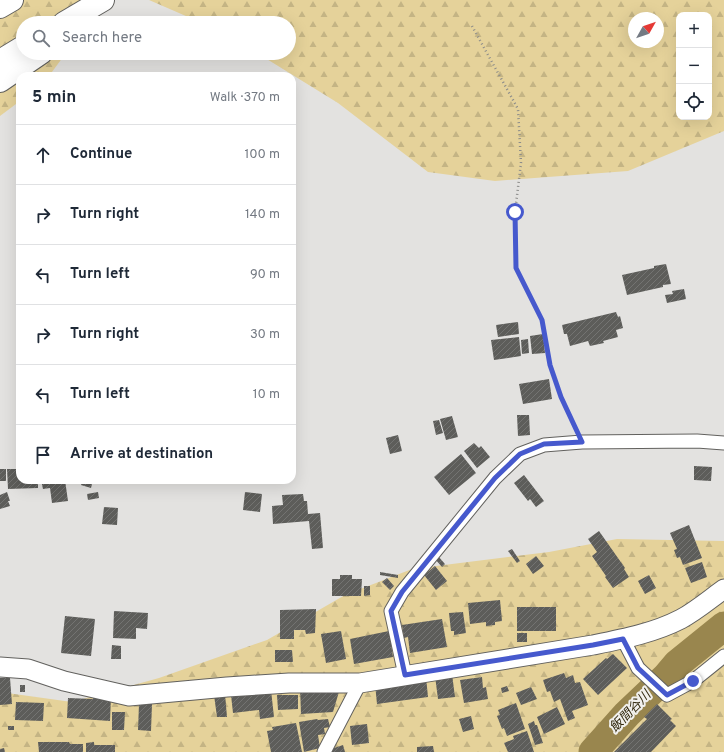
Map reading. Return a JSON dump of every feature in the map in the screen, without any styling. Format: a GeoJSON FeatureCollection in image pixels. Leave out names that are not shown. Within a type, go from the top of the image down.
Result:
{"type":"FeatureCollection","features":[{"type":"Feature","properties":{"kind":"highway"},"geometry":{"type":"LineString","coordinates":[[0,7],[12,0]]}},
{"type":"Feature","properties":{"kind":"highway"},"geometry":{"type":"LineString","coordinates":[[76,16],[103,0]]}},
{"type":"Feature","properties":{"kind":"highway"},"geometry":{"type":"LineString","coordinates":[[96,16],[120,0]]}},
{"type":"Feature","properties":{"kind":"highway"},"geometry":{"type":"LineString","coordinates":[[0,61],[16,51]]}},
{"type":"Feature","properties":{"kind":"highway"},"geometry":{"type":"LineString","coordinates":[[0,81],[31,60]]}},
{"type":"Feature","properties":{"kind":"street"},"geometry":{"type":"LineString","coordinates":[[405,675],[391,611],[402,592],[495,478],[520,454],[544,444],[582,442],[697,441],[724,443]]}},
{"type":"Feature","properties":{"kind":"street"},"geometry":{"type":"LineString","coordinates":[[0,667],[28,669],[64,681],[129,696],[274,684],[360,683],[623,639],[655,630],[682,619],[724,589]]}},
{"type":"Feature","properties":{"kind":"street"},"geometry":{"type":"LineString","coordinates":[[623,639],[638,668],[667,695],[693,681],[724,656]]}},
{"type":"Feature","properties":{"kind":"street"},"geometry":{"type":"LineString","coordinates":[[324,752],[360,683]]}},
{"type":"Feature","properties":{"kind":"path"},"geometry":{"type":"LineString","coordinates":[[472,26],[518,109],[521,163],[515,212],[516,268],[542,320],[550,365],[561,397],[582,442]]}},
{"type":"Feature","properties":{"kind":"green space"},"geometry":{"type":"Polygon","coordinates":[[[0,0],[108,0],[95,16],[16,16],[16,60],[61,60],[52,72],[16,72],[16,104],[0,116],[0,0]]]}},
{"type":"Feature","properties":{"kind":"green space"},"geometry":{"type":"Polygon","coordinates":[[[149,0],[724,0],[724,131],[628,171],[495,181],[428,172],[338,103],[296,77],[296,72],[288,72],[268,60],[296,60],[296,16],[186,16],[149,0]]]}},
{"type":"Feature","properties":{"kind":"green space"},"geometry":{"type":"Polygon","coordinates":[[[617,539],[724,541],[724,752],[0,752],[0,692],[72,702],[159,678],[267,640],[345,595],[412,569],[549,552],[617,539]]]}},
{"type":"Feature","properties":{"kind":"building"},"geometry":{"type":"Polygon","coordinates":[[[666,264],[671,284],[627,295],[622,275],[666,264]]]}},
{"type":"Feature","properties":{"kind":"building"},"geometry":{"type":"Polygon","coordinates":[[[684,289],[686,299],[667,303],[665,295],[673,294],[672,291],[684,289]]]}},
{"type":"Feature","properties":{"kind":"building"},"geometry":{"type":"Polygon","coordinates":[[[616,312],[618,317],[620,316],[623,328],[616,330],[618,337],[603,341],[604,343],[590,346],[588,341],[570,346],[567,334],[564,334],[562,325],[616,312]]]}},
{"type":"Feature","properties":{"kind":"building"},"geometry":{"type":"Polygon","coordinates":[[[518,322],[519,334],[498,337],[496,325],[518,322]]]}},
{"type":"Feature","properties":{"kind":"building"},"geometry":{"type":"Polygon","coordinates":[[[543,334],[545,353],[532,354],[530,336],[543,334]]]}},
{"type":"Feature","properties":{"kind":"building"},"geometry":{"type":"Polygon","coordinates":[[[519,337],[521,356],[494,360],[491,340],[519,337]]]}},
{"type":"Feature","properties":{"kind":"building"},"geometry":{"type":"Polygon","coordinates":[[[528,339],[529,353],[522,354],[521,340],[528,339]]]}},
{"type":"Feature","properties":{"kind":"building"},"geometry":{"type":"Polygon","coordinates":[[[549,379],[552,399],[523,404],[519,384],[549,379]]]}},
{"type":"Feature","properties":{"kind":"building"},"geometry":{"type":"Polygon","coordinates":[[[517,415],[529,415],[530,435],[518,436],[517,415]]]}},
{"type":"Feature","properties":{"kind":"building"},"geometry":{"type":"Polygon","coordinates":[[[452,416],[458,437],[446,440],[440,419],[452,416]]]}},
{"type":"Feature","properties":{"kind":"building"},"geometry":{"type":"Polygon","coordinates":[[[439,420],[443,433],[436,435],[433,421],[439,420]]]}},
{"type":"Feature","properties":{"kind":"building"},"geometry":{"type":"Polygon","coordinates":[[[398,435],[402,451],[390,454],[386,438],[398,435]]]}},
{"type":"Feature","properties":{"kind":"building"},"geometry":{"type":"Polygon","coordinates":[[[474,443],[479,448],[481,446],[490,457],[477,468],[464,451],[474,443]]]}},
{"type":"Feature","properties":{"kind":"building"},"geometry":{"type":"Polygon","coordinates":[[[461,454],[476,473],[449,495],[434,477],[461,454]]]}},
{"type":"Feature","properties":{"kind":"building"},"geometry":{"type":"Polygon","coordinates":[[[694,466],[712,467],[711,481],[694,480],[694,466]]]}},
{"type":"Feature","properties":{"kind":"building"},"geometry":{"type":"Polygon","coordinates":[[[0,469],[6,469],[6,481],[0,481],[0,469]]]}},
{"type":"Feature","properties":{"kind":"building"},"geometry":{"type":"Polygon","coordinates":[[[7,469],[16,469],[16,484],[38,484],[38,488],[8,489],[7,469]]]}},
{"type":"Feature","properties":{"kind":"building"},"geometry":{"type":"Polygon","coordinates":[[[524,475],[544,501],[536,507],[530,499],[528,501],[514,483],[524,475]]]}},
{"type":"Feature","properties":{"kind":"building"},"geometry":{"type":"Polygon","coordinates":[[[42,484],[66,484],[68,501],[52,503],[50,488],[43,489],[42,484]]]}},
{"type":"Feature","properties":{"kind":"building"},"geometry":{"type":"Polygon","coordinates":[[[81,484],[92,484],[91,488],[81,484]]]}},
{"type":"Feature","properties":{"kind":"building"},"geometry":{"type":"Polygon","coordinates":[[[7,492],[10,506],[0,509],[0,495],[7,492]]]}},
{"type":"Feature","properties":{"kind":"building"},"geometry":{"type":"Polygon","coordinates":[[[98,492],[99,498],[88,500],[87,494],[98,492]]]}},
{"type":"Feature","properties":{"kind":"building"},"geometry":{"type":"Polygon","coordinates":[[[245,492],[262,494],[260,512],[243,510],[245,492]]]}},
{"type":"Feature","properties":{"kind":"building"},"geometry":{"type":"Polygon","coordinates":[[[303,494],[304,501],[307,501],[308,514],[320,513],[323,548],[312,549],[309,521],[273,524],[272,506],[283,505],[282,495],[303,494]]]}},
{"type":"Feature","properties":{"kind":"building"},"geometry":{"type":"Polygon","coordinates":[[[104,507],[118,508],[117,525],[102,524],[104,507]]]}},
{"type":"Feature","properties":{"kind":"building"},"geometry":{"type":"Polygon","coordinates":[[[689,525],[702,558],[683,565],[680,557],[677,558],[674,550],[677,549],[670,533],[689,525]]]}},
{"type":"Feature","properties":{"kind":"building"},"geometry":{"type":"Polygon","coordinates":[[[599,531],[625,568],[624,569],[629,577],[613,588],[592,556],[597,552],[588,539],[599,531]]]}},
{"type":"Feature","properties":{"kind":"building"},"geometry":{"type":"Polygon","coordinates":[[[512,549],[520,561],[517,563],[508,551],[512,549]]]}},
{"type":"Feature","properties":{"kind":"building"},"geometry":{"type":"Polygon","coordinates":[[[438,556],[445,564],[442,567],[435,559],[438,556]]]}},
{"type":"Feature","properties":{"kind":"building"},"geometry":{"type":"Polygon","coordinates":[[[536,556],[544,566],[533,574],[526,564],[536,556]]]}},
{"type":"Feature","properties":{"kind":"building"},"geometry":{"type":"Polygon","coordinates":[[[702,562],[707,577],[691,583],[685,568],[702,562]]]}},
{"type":"Feature","properties":{"kind":"building"},"geometry":{"type":"Polygon","coordinates":[[[435,566],[447,581],[436,590],[424,575],[435,566]]]}},
{"type":"Feature","properties":{"kind":"building"},"geometry":{"type":"Polygon","coordinates":[[[380,572],[398,575],[398,578],[380,575],[380,572]]]}},
{"type":"Feature","properties":{"kind":"building"},"geometry":{"type":"Polygon","coordinates":[[[340,575],[352,575],[352,579],[362,579],[361,596],[332,596],[332,579],[340,579],[340,575]]]}},
{"type":"Feature","properties":{"kind":"building"},"geometry":{"type":"Polygon","coordinates":[[[649,575],[656,588],[645,594],[638,581],[649,575]]]}},
{"type":"Feature","properties":{"kind":"building"},"geometry":{"type":"Polygon","coordinates":[[[387,578],[394,586],[390,590],[382,582],[387,578]]]}},
{"type":"Feature","properties":{"kind":"building"},"geometry":{"type":"Polygon","coordinates":[[[364,586],[370,586],[370,595],[364,596],[364,586]]]}},
{"type":"Feature","properties":{"kind":"building"},"geometry":{"type":"Polygon","coordinates":[[[500,600],[502,621],[495,622],[495,625],[486,626],[486,622],[470,624],[468,603],[500,600]]]}},
{"type":"Feature","properties":{"kind":"building"},"geometry":{"type":"Polygon","coordinates":[[[517,607],[556,607],[556,631],[517,631],[517,607]]]}},
{"type":"Feature","properties":{"kind":"building"},"geometry":{"type":"Polygon","coordinates":[[[316,609],[315,633],[306,634],[305,630],[294,630],[294,639],[280,639],[280,610],[316,609]]]}},
{"type":"Feature","properties":{"kind":"building"},"geometry":{"type":"Polygon","coordinates":[[[114,611],[148,613],[147,629],[136,628],[136,639],[113,638],[114,611]]]}},
{"type":"Feature","properties":{"kind":"building"},"geometry":{"type":"Polygon","coordinates":[[[463,612],[466,633],[454,635],[454,631],[451,631],[449,613],[463,612]]]}},
{"type":"Feature","properties":{"kind":"building"},"geometry":{"type":"Polygon","coordinates":[[[65,616],[95,619],[91,656],[61,653],[65,616]]]}},
{"type":"Feature","properties":{"kind":"building"},"geometry":{"type":"Polygon","coordinates":[[[442,619],[447,647],[410,653],[408,637],[404,638],[402,625],[442,619]]]}},
{"type":"Feature","properties":{"kind":"building"},"geometry":{"type":"Polygon","coordinates":[[[341,631],[346,659],[326,663],[321,634],[341,631]]]}},
{"type":"Feature","properties":{"kind":"building"},"geometry":{"type":"Polygon","coordinates":[[[389,631],[393,657],[354,664],[350,639],[389,631]]]}},
{"type":"Feature","properties":{"kind":"building"},"geometry":{"type":"Polygon","coordinates":[[[517,633],[527,633],[527,642],[517,642],[517,633]]]}},
{"type":"Feature","properties":{"kind":"building"},"geometry":{"type":"Polygon","coordinates":[[[112,645],[121,646],[121,659],[111,659],[112,645]]]}},
{"type":"Feature","properties":{"kind":"building"},"geometry":{"type":"Polygon","coordinates":[[[275,650],[292,650],[293,662],[275,662],[275,650]]]}},
{"type":"Feature","properties":{"kind":"building"},"geometry":{"type":"Polygon","coordinates":[[[613,654],[627,668],[598,695],[583,679],[606,658],[607,659],[613,654]]]}},
{"type":"Feature","properties":{"kind":"building"},"geometry":{"type":"Polygon","coordinates":[[[564,673],[566,678],[573,675],[575,683],[580,682],[588,705],[572,711],[575,718],[568,721],[560,699],[554,702],[550,691],[547,692],[543,680],[564,673]]]}},
{"type":"Feature","properties":{"kind":"building"},"geometry":{"type":"Polygon","coordinates":[[[452,674],[455,697],[438,699],[435,676],[452,674]]]}},
{"type":"Feature","properties":{"kind":"building"},"geometry":{"type":"Polygon","coordinates":[[[426,677],[428,697],[377,704],[375,684],[426,677]]]}},
{"type":"Feature","properties":{"kind":"building"},"geometry":{"type":"Polygon","coordinates":[[[482,677],[483,688],[486,687],[488,699],[464,703],[460,680],[482,677]]]}},
{"type":"Feature","properties":{"kind":"building"},"geometry":{"type":"Polygon","coordinates":[[[0,678],[10,678],[12,704],[0,705],[0,678]]]}},
{"type":"Feature","properties":{"kind":"building"},"geometry":{"type":"Polygon","coordinates":[[[20,685],[25,685],[25,692],[20,692],[20,685]]]}},
{"type":"Feature","properties":{"kind":"building"},"geometry":{"type":"Polygon","coordinates":[[[341,685],[333,712],[301,714],[300,687],[341,685]]]}},
{"type":"Feature","properties":{"kind":"building"},"geometry":{"type":"Polygon","coordinates":[[[507,686],[509,691],[502,693],[501,688],[507,686]]]}},
{"type":"Feature","properties":{"kind":"building"},"geometry":{"type":"Polygon","coordinates":[[[531,687],[537,699],[521,705],[516,693],[531,687]]]}},
{"type":"Feature","properties":{"kind":"building"},"geometry":{"type":"Polygon","coordinates":[[[271,690],[274,717],[260,719],[259,710],[233,713],[231,695],[271,690]]]}},
{"type":"Feature","properties":{"kind":"building"},"geometry":{"type":"Polygon","coordinates":[[[225,694],[227,717],[217,717],[214,695],[225,694]]]}},
{"type":"Feature","properties":{"kind":"building"},"geometry":{"type":"Polygon","coordinates":[[[277,695],[298,695],[298,709],[278,710],[277,695]]]}},
{"type":"Feature","properties":{"kind":"building"},"geometry":{"type":"Polygon","coordinates":[[[93,696],[111,697],[110,721],[67,718],[68,698],[93,699],[93,696]]]}},
{"type":"Feature","properties":{"kind":"building"},"geometry":{"type":"Polygon","coordinates":[[[16,702],[44,703],[43,721],[15,720],[16,702]]]}},
{"type":"Feature","properties":{"kind":"building"},"geometry":{"type":"Polygon","coordinates":[[[516,703],[525,729],[507,736],[504,728],[502,729],[497,716],[500,715],[498,710],[516,703]]]}},
{"type":"Feature","properties":{"kind":"building"},"geometry":{"type":"Polygon","coordinates":[[[139,704],[152,704],[151,731],[138,730],[139,704]]]}},
{"type":"Feature","properties":{"kind":"building"},"geometry":{"type":"Polygon","coordinates":[[[657,704],[672,719],[670,720],[676,726],[651,752],[614,752],[647,719],[644,717],[657,704]]]}},
{"type":"Feature","properties":{"kind":"building"},"geometry":{"type":"Polygon","coordinates":[[[557,707],[565,724],[544,734],[537,717],[557,707]]]}},
{"type":"Feature","properties":{"kind":"building"},"geometry":{"type":"Polygon","coordinates":[[[112,712],[125,712],[124,730],[112,730],[112,712]]]}},
{"type":"Feature","properties":{"kind":"building"},"geometry":{"type":"Polygon","coordinates":[[[471,716],[474,729],[463,732],[459,719],[471,716]]]}},
{"type":"Feature","properties":{"kind":"building"},"geometry":{"type":"Polygon","coordinates":[[[328,719],[330,727],[324,728],[325,734],[318,735],[320,748],[304,752],[299,722],[328,719]]]}},
{"type":"Feature","properties":{"kind":"building"},"geometry":{"type":"Polygon","coordinates":[[[534,721],[535,725],[537,725],[543,743],[535,745],[528,724],[534,721]]]}},
{"type":"Feature","properties":{"kind":"building"},"geometry":{"type":"Polygon","coordinates":[[[296,723],[302,752],[271,752],[267,731],[273,730],[272,727],[296,723]]]}},
{"type":"Feature","properties":{"kind":"building"},"geometry":{"type":"Polygon","coordinates":[[[367,724],[369,743],[352,745],[350,726],[367,724]]]}},
{"type":"Feature","properties":{"kind":"building"},"geometry":{"type":"Polygon","coordinates":[[[8,726],[14,726],[14,730],[8,730],[8,726]]]}},
{"type":"Feature","properties":{"kind":"building"},"geometry":{"type":"Polygon","coordinates":[[[527,731],[534,752],[508,752],[504,743],[514,739],[513,736],[527,731]]]}},
{"type":"Feature","properties":{"kind":"building"},"geometry":{"type":"Polygon","coordinates":[[[38,742],[69,742],[70,744],[83,744],[83,752],[39,752],[38,742]]]}},
{"type":"Feature","properties":{"kind":"building"},"geometry":{"type":"Polygon","coordinates":[[[94,742],[94,745],[115,745],[115,752],[86,752],[86,743],[94,742]]]}},
{"type":"Feature","properties":{"kind":"building"},"geometry":{"type":"Polygon","coordinates":[[[343,745],[345,752],[331,752],[334,748],[343,745]]]}},
{"type":"Feature","properties":{"kind":"building"},"geometry":{"type":"Polygon","coordinates":[[[433,746],[434,752],[417,752],[417,747],[433,746]]]}},
{"type":"Feature","properties":{"kind":"building"},"geometry":{"type":"Polygon","coordinates":[[[4,748],[5,752],[0,752],[0,749],[4,748]]]}},
{"type":"Feature","properties":{"kind":"waterway","name":"飯間谷川"},"geometry":{"type":"LineString","coordinates":[[593,752],[627,714],[666,677],[677,664],[724,626]]}},
{"type":"Feature","properties":{"kind":"route"},"geometry":{"type":"LineString","coordinates":[[515,212],[516,268],[542,320],[550,365],[561,397],[582,442],[544,444],[520,454],[495,478],[402,592],[391,611],[405,675],[623,639],[638,668],[667,695],[693,681]]}}]}
